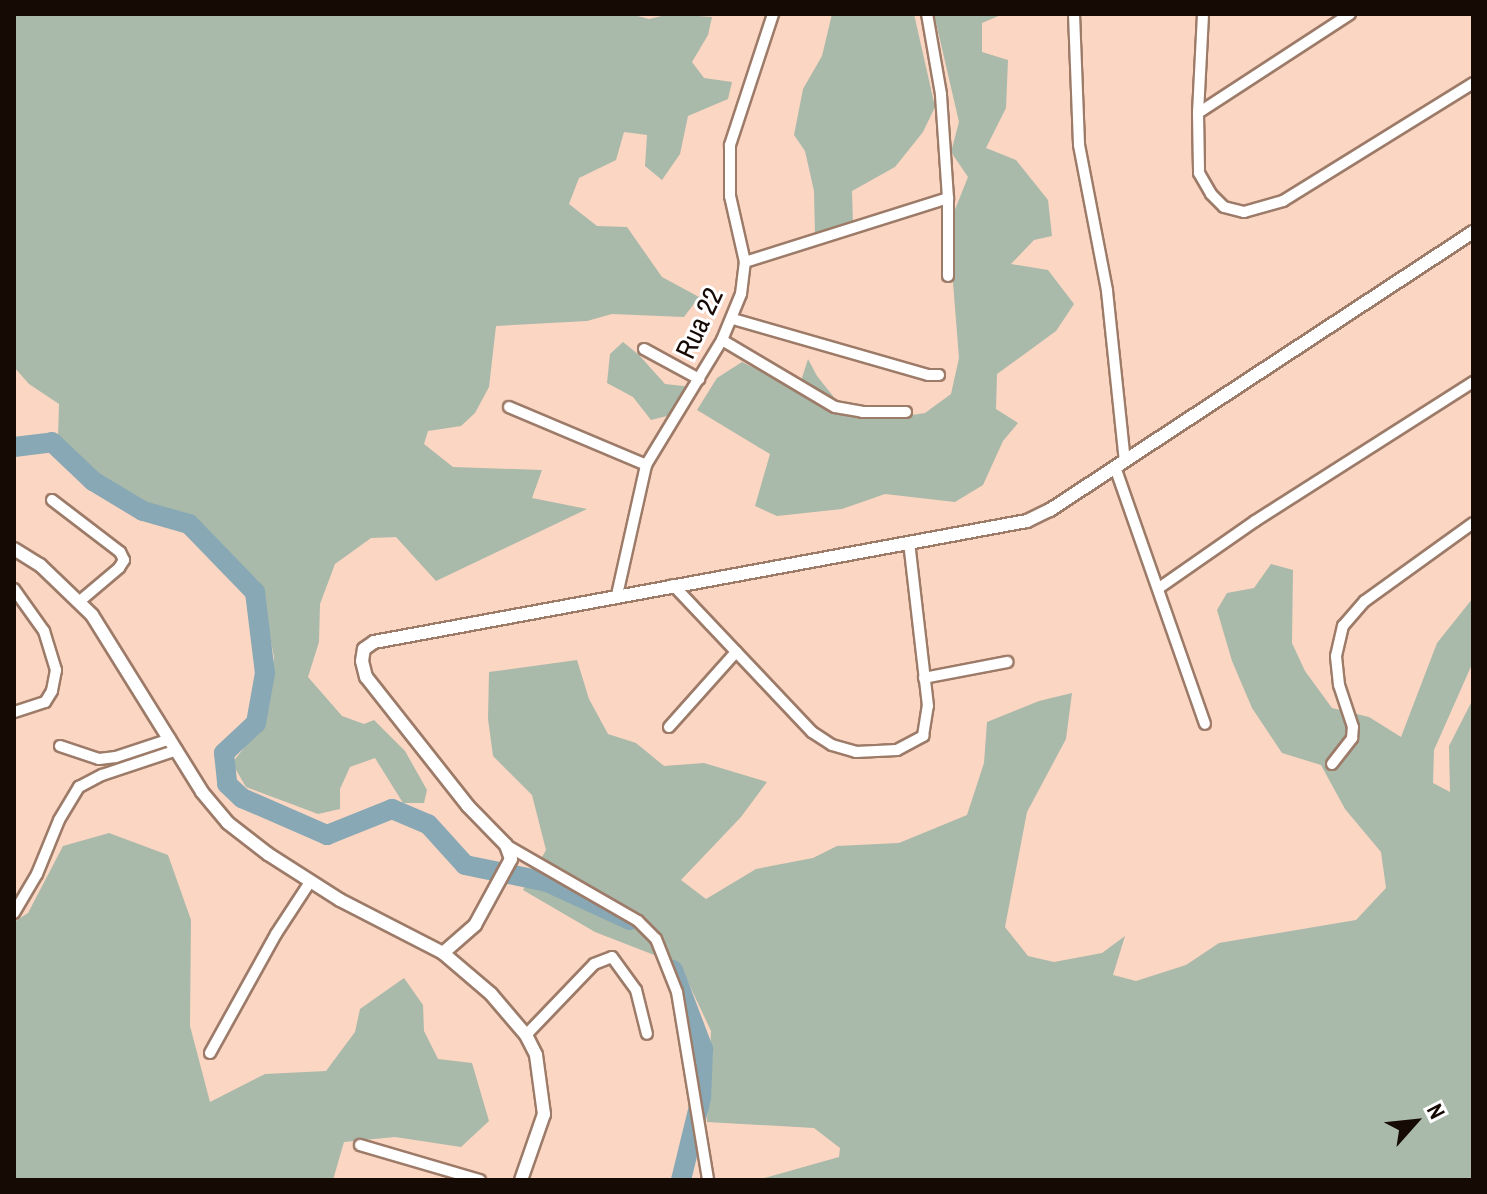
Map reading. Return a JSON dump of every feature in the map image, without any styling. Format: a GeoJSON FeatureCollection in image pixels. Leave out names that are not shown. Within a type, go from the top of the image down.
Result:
{"type":"FeatureCollection","features":[{"type":"Feature","properties":{"kind":"street","name":"Rua 22"},"geometry":{"type":"LineString","coordinates":[[617,595],[646,465],[722,340],[741,294],[745,262],[730,196],[728,157],[773,14]]}},
{"type":"Feature","properties":{"kind":"street"},"geometry":{"type":"LineString","coordinates":[[927,14],[941,94],[948,198],[948,276]]}},
{"type":"Feature","properties":{"kind":"street"},"geometry":{"type":"LineString","coordinates":[[1074,14],[1079,145],[1107,291],[1120,464],[1205,724]]}},
{"type":"Feature","properties":{"kind":"street"},"geometry":{"type":"LineString","coordinates":[[1203,14],[1198,113],[1199,173],[1211,194],[1224,207],[1244,212],[1283,201],[1473,83]]}},
{"type":"Feature","properties":{"kind":"street"},"geometry":{"type":"LineString","coordinates":[[1198,113],[1350,14]]}},
{"type":"Feature","properties":{"kind":"street"},"geometry":{"type":"LineString","coordinates":[[745,262],[948,198]]}},
{"type":"Feature","properties":{"kind":"street"},"geometry":{"type":"LineString","coordinates":[[708,1180],[677,992],[656,939],[638,921],[506,845],[468,806],[380,698],[366,677],[362,661],[364,649],[394,637],[1027,521],[1120,464],[1473,232]]}},
{"type":"Feature","properties":{"kind":"street"},"geometry":{"type":"LineString","coordinates":[[733,319],[928,375],[939,375]]}},
{"type":"Feature","properties":{"kind":"street"},"geometry":{"type":"LineString","coordinates":[[722,340],[835,407],[862,412],[906,412]]}},
{"type":"Feature","properties":{"kind":"street"},"geometry":{"type":"LineString","coordinates":[[644,349],[699,379]]}},
{"type":"Feature","properties":{"kind":"street"},"geometry":{"type":"LineString","coordinates":[[1159,588],[1255,521],[1473,382]]}},
{"type":"Feature","properties":{"kind":"street"},"geometry":{"type":"LineString","coordinates":[[509,407],[646,465]]}},
{"type":"Feature","properties":{"kind":"street"},"geometry":{"type":"LineString","coordinates":[[52,500],[120,552],[124,560],[119,568],[80,601]]}},
{"type":"Feature","properties":{"kind":"street"},"geometry":{"type":"LineString","coordinates":[[1332,764],[1352,738],[1353,727],[1339,685],[1336,656],[1343,626],[1365,601],[1473,523]]}},
{"type":"Feature","properties":{"kind":"street"},"geometry":{"type":"LineString","coordinates":[[673,585],[812,732],[832,745],[856,752],[897,750],[923,736],[928,706],[909,542]]}},
{"type":"Feature","properties":{"kind":"street"},"geometry":{"type":"LineString","coordinates":[[14,549],[40,565],[80,601],[114,645],[202,792],[228,823],[310,882],[443,953],[491,994],[526,1035],[536,1055],[544,1114],[521,1180]]}},
{"type":"Feature","properties":{"kind":"street"},"geometry":{"type":"LineString","coordinates":[[14,589],[44,631],[56,670],[52,691],[45,702],[14,712]]}},
{"type":"Feature","properties":{"kind":"street"},"geometry":{"type":"LineString","coordinates":[[669,727],[736,652]]}},
{"type":"Feature","properties":{"kind":"street"},"geometry":{"type":"LineString","coordinates":[[924,678],[1007,662]]}},
{"type":"Feature","properties":{"kind":"street"},"geometry":{"type":"LineString","coordinates":[[60,746],[99,759],[174,745]]}},
{"type":"Feature","properties":{"kind":"street"},"geometry":{"type":"LineString","coordinates":[[14,913],[37,874],[59,820],[79,787],[174,745]]}},
{"type":"Feature","properties":{"kind":"street"},"geometry":{"type":"LineString","coordinates":[[443,953],[475,925],[509,864],[506,845]]}},
{"type":"Feature","properties":{"kind":"street"},"geometry":{"type":"LineString","coordinates":[[210,1053],[276,934],[310,882]]}},
{"type":"Feature","properties":{"kind":"street"},"geometry":{"type":"LineString","coordinates":[[526,1035],[594,964],[612,957],[636,990],[647,1034]]}},
{"type":"Feature","properties":{"kind":"street"},"geometry":{"type":"LineString","coordinates":[[360,1145],[480,1180]]}},
{"type":"Feature","properties":{"kind":"green space"},"geometry":{"type":"Polygon","coordinates":[[[14,14],[630,14],[649,19],[670,14],[712,17],[708,35],[692,62],[704,78],[732,82],[728,99],[688,116],[680,154],[662,180],[645,166],[647,135],[624,132],[616,160],[579,178],[569,204],[597,226],[627,227],[662,277],[699,297],[684,317],[612,314],[587,321],[496,326],[489,387],[475,413],[461,426],[428,431],[424,444],[453,467],[542,470],[532,498],[587,509],[436,581],[396,537],[371,538],[335,564],[320,604],[319,642],[308,677],[342,716],[364,724],[374,720],[405,751],[427,790],[424,803],[403,803],[375,758],[350,767],[340,789],[340,809],[318,814],[246,787],[232,763],[259,729],[269,706],[274,657],[259,582],[187,515],[136,501],[100,477],[58,437],[59,404],[29,384],[14,367],[14,14]]]}},
{"type":"Feature","properties":{"kind":"green space"},"geometry":{"type":"Polygon","coordinates":[[[832,14],[914,14],[935,107],[923,132],[895,167],[852,191],[853,225],[815,235],[814,191],[805,151],[794,135],[803,89],[822,56],[832,14]]]}},
{"type":"Feature","properties":{"kind":"green space"},"geometry":{"type":"Polygon","coordinates":[[[934,14],[1003,14],[982,23],[982,52],[1008,60],[1006,108],[986,148],[1016,160],[1048,200],[1052,236],[1034,240],[1011,264],[1048,270],[1074,304],[1056,331],[997,374],[996,409],[1018,423],[1003,441],[983,485],[955,502],[885,494],[842,509],[777,516],[755,506],[770,454],[697,410],[717,378],[742,362],[787,384],[800,384],[808,359],[817,376],[849,416],[893,418],[925,413],[951,394],[959,358],[952,270],[954,212],[968,177],[951,152],[959,122],[934,14]]]}},
{"type":"Feature","properties":{"kind":"green space"},"geometry":{"type":"Polygon","coordinates":[[[623,342],[665,384],[692,387],[671,415],[651,420],[633,397],[607,383],[610,354],[623,342]]]}},
{"type":"Feature","properties":{"kind":"green space"},"geometry":{"type":"Polygon","coordinates":[[[1271,564],[1293,570],[1292,643],[1305,671],[1332,708],[1369,717],[1401,737],[1437,643],[1473,598],[1473,662],[1434,750],[1433,783],[1450,792],[1449,746],[1473,699],[1473,1180],[758,1180],[839,1157],[840,1148],[814,1128],[707,1122],[711,1031],[680,965],[595,932],[523,890],[546,850],[532,795],[493,756],[488,719],[489,672],[577,660],[589,699],[608,734],[636,743],[664,766],[704,763],[767,782],[741,817],[681,880],[706,899],[756,869],[813,858],[837,846],[899,843],[967,815],[984,763],[987,722],[1039,701],[1072,693],[1066,739],[1027,812],[1005,927],[1028,956],[1054,962],[1102,953],[1125,936],[1113,975],[1136,981],[1186,965],[1219,943],[1356,920],[1386,888],[1381,852],[1345,809],[1321,765],[1282,753],[1252,708],[1232,661],[1217,610],[1227,593],[1254,588],[1271,564]]]}},
{"type":"Feature","properties":{"kind":"green space"},"geometry":{"type":"Polygon","coordinates":[[[109,833],[168,855],[191,920],[190,1026],[210,1102],[265,1074],[326,1071],[355,1032],[360,1009],[404,978],[423,1005],[424,1031],[438,1059],[472,1063],[489,1121],[461,1147],[395,1137],[344,1142],[333,1180],[14,1180],[14,922],[28,913],[63,846],[109,833]]]}},
{"type":"Feature","properties":{"kind":"waterway"},"geometry":{"type":"LineString","coordinates":[[14,447],[52,442],[93,481],[143,511],[189,524],[255,592],[265,673],[256,723],[224,753],[227,784],[242,798],[327,835],[392,809],[428,824],[465,865],[547,882],[630,920]]}},
{"type":"Feature","properties":{"kind":"waterway"},"geometry":{"type":"LineString","coordinates":[[673,970],[703,1049],[701,1098],[681,1180]]}}]}
